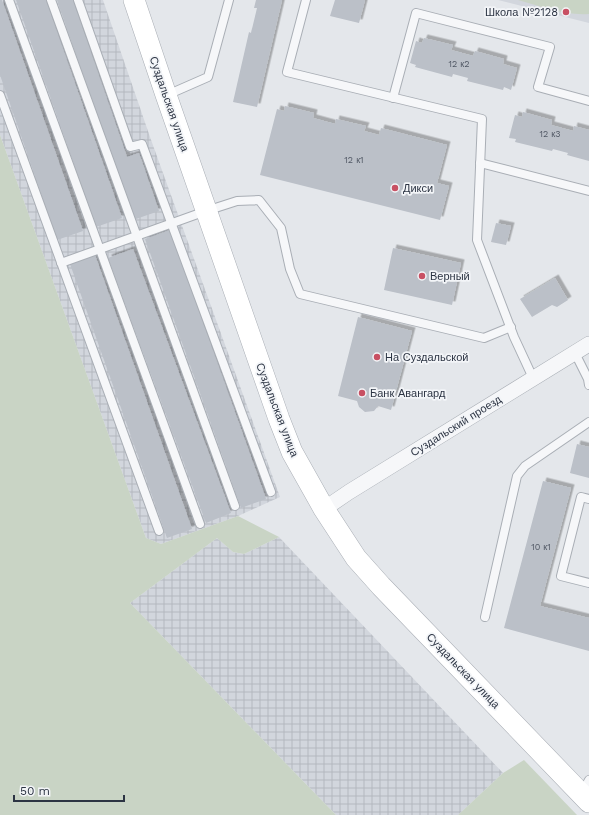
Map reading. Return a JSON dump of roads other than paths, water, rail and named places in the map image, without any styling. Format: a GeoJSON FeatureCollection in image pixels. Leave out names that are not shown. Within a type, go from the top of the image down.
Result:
{"type":"FeatureCollection","features":[{"type":"Feature","properties":{"kind":"street","name":"Суздальская улица"},"geometry":{"type":"LineString","coordinates":[[134,0],[206,211],[292,452],[324,509],[356,558],[381,586],[587,792]]}},
{"type":"Feature","properties":{"kind":"street","name":"Суздальский проезд"},"geometry":{"type":"LineString","coordinates":[[324,509],[589,344]]}},
{"type":"Feature","properties":{"kind":"lane"},"geometry":{"type":"LineString","coordinates":[[9,0],[200,524]]}},
{"type":"Feature","properties":{"kind":"lane"},"geometry":{"type":"LineString","coordinates":[[51,0],[235,506]]}},
{"type":"Feature","properties":{"kind":"lane"},"geometry":{"type":"LineString","coordinates":[[78,0],[130,147],[142,144],[271,492]]}},
{"type":"Feature","properties":{"kind":"lane"},"geometry":{"type":"LineString","coordinates":[[166,95],[208,78],[229,0]]}},
{"type":"Feature","properties":{"kind":"lane"},"geometry":{"type":"LineString","coordinates":[[306,0],[287,72],[482,118],[477,240],[511,327],[533,378]]}},
{"type":"Feature","properties":{"kind":"lane"},"geometry":{"type":"LineString","coordinates":[[393,98],[416,13],[550,48],[538,87],[589,101]]}},
{"type":"Feature","properties":{"kind":"lane"},"geometry":{"type":"LineString","coordinates":[[0,95],[159,531]]}},
{"type":"Feature","properties":{"kind":"lane"},"geometry":{"type":"LineString","coordinates":[[480,163],[589,191]]}},
{"type":"Feature","properties":{"kind":"lane"},"geometry":{"type":"LineString","coordinates":[[61,263],[136,235],[237,201],[258,200],[281,228],[290,269],[300,294],[484,338],[511,327]]}},
{"type":"Feature","properties":{"kind":"lane"},"geometry":{"type":"LineString","coordinates":[[575,353],[588,379],[589,385]]}},
{"type":"Feature","properties":{"kind":"lane"},"geometry":{"type":"LineString","coordinates":[[485,616],[517,476],[524,466],[589,422]]}},
{"type":"Feature","properties":{"kind":"lane"},"geometry":{"type":"LineString","coordinates":[[589,499],[581,497],[561,576],[589,582]]}},
{"type":"Feature","properties":{"kind":"place","name":"Школа №2128"},"geometry":{"type":"Point","coordinates":[566,12]}},
{"type":"Feature","properties":{"kind":"place","name":"Дикси"},"geometry":{"type":"Point","coordinates":[395,188]}},
{"type":"Feature","properties":{"kind":"place","name":"Верный"},"geometry":{"type":"Point","coordinates":[422,276]}},
{"type":"Feature","properties":{"kind":"place","name":"На Суздальской"},"geometry":{"type":"Point","coordinates":[377,357]}},
{"type":"Feature","properties":{"kind":"place","name":"Банк Авангард"},"geometry":{"type":"Point","coordinates":[362,393]}}]}
